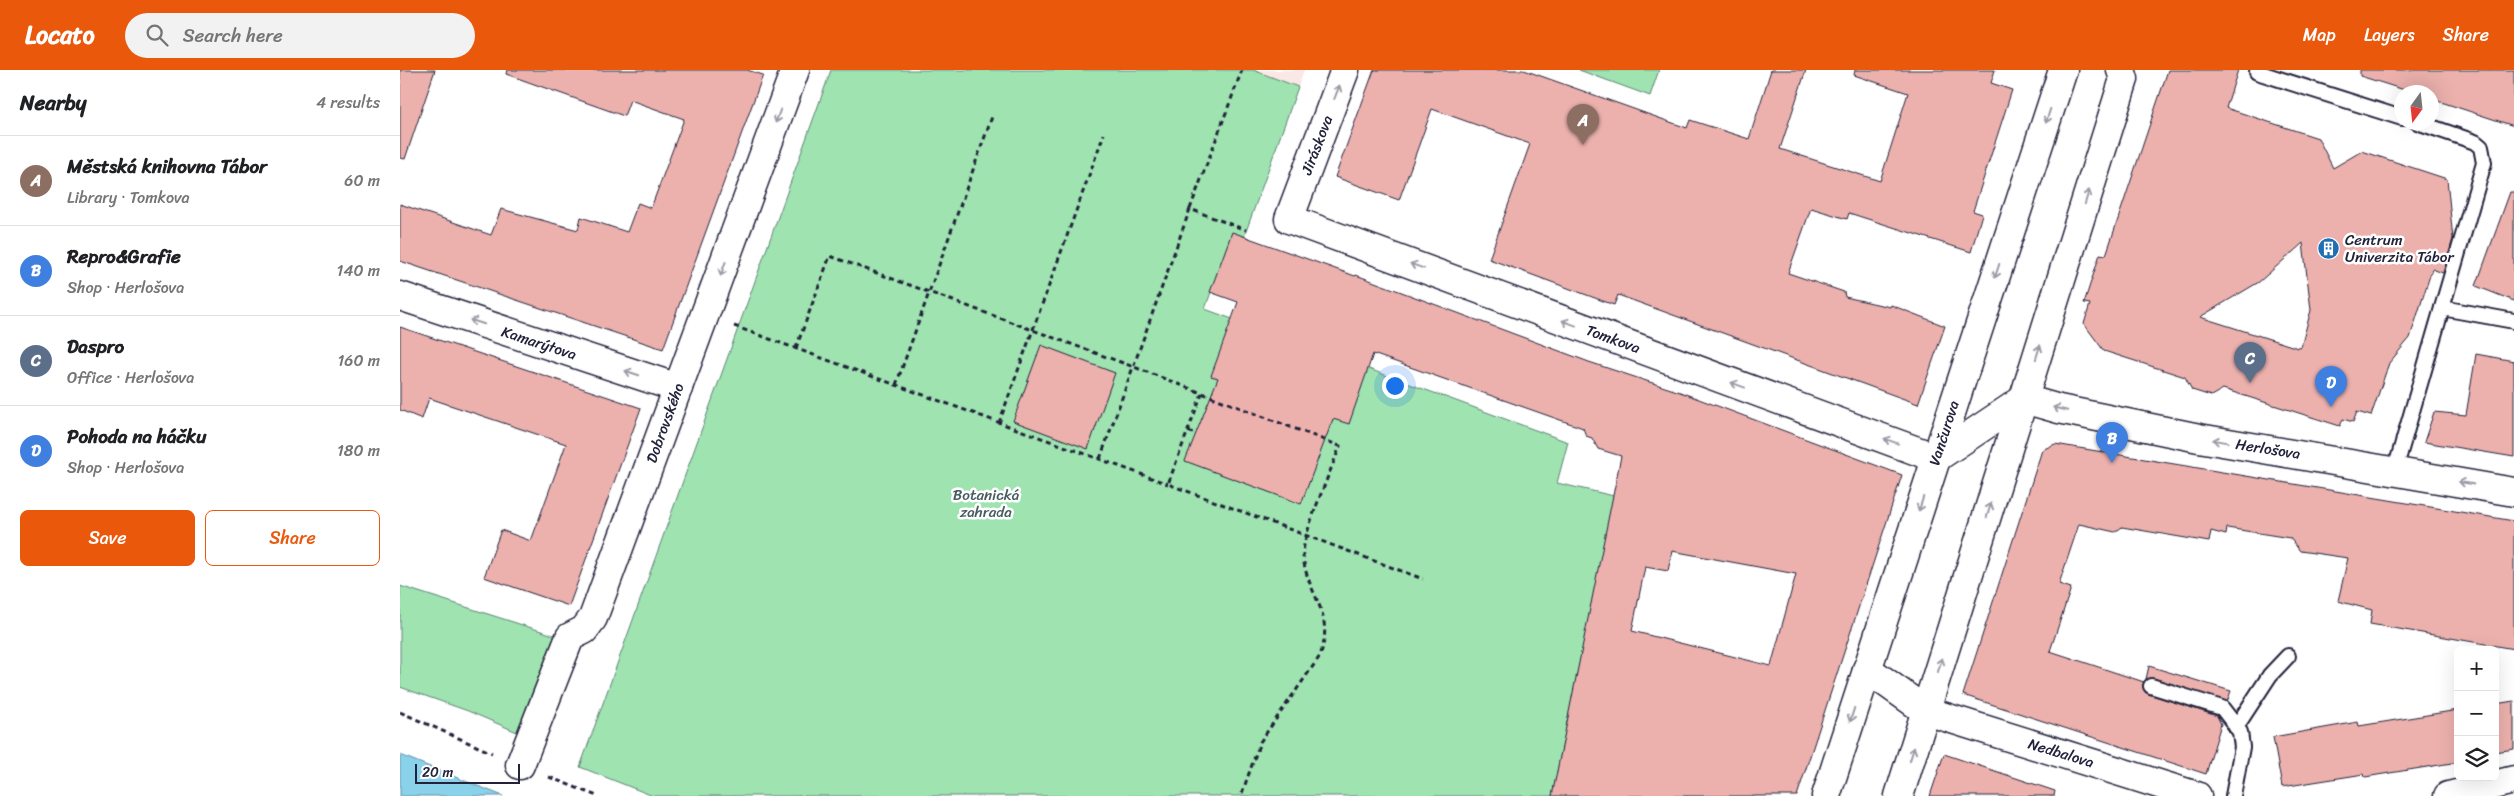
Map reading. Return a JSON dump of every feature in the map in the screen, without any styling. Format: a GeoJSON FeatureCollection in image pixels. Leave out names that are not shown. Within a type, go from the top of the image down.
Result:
{"type":"FeatureCollection","features":[{"type":"Feature","properties":{"kind":"street","name":"Dobrovského"},"geometry":{"type":"LineString","coordinates":[[520,765],[570,638],[584,630],[593,618],[794,70]]}},
{"type":"Feature","properties":{"kind":"street","name":"Jiráskova"},"geometry":{"type":"LineString","coordinates":[[1289,219],[1345,70]]}},
{"type":"Feature","properties":{"kind":"street","name":"Vančurova"},"geometry":{"type":"LineString","coordinates":[[1826,796],[2063,70]]}},
{"type":"Feature","properties":{"kind":"street"},"geometry":{"type":"LineString","coordinates":[[1899,796],[2124,78],[2121,70]]}},
{"type":"Feature","properties":{"kind":"street","name":"Tomkova"},"geometry":{"type":"LineString","coordinates":[[1289,219],[1936,458]]}},
{"type":"Feature","properties":{"kind":"street","name":"Kamarýtova"},"geometry":{"type":"LineString","coordinates":[[400,296],[678,388]]}},
{"type":"Feature","properties":{"kind":"street"},"geometry":{"type":"LineString","coordinates":[[1936,458],[2024,398]]}},
{"type":"Feature","properties":{"kind":"street","name":"Herlošova"},"geometry":{"type":"LineString","coordinates":[[2024,398],[2059,409],[2198,438],[2395,470],[2514,492]]}},
{"type":"Feature","properties":{"kind":"street","name":"Nedbalova"},"geometry":{"type":"LineString","coordinates":[[1868,669],[1926,711],[2197,796]]}},
{"type":"Feature","properties":{"kind":"street"},"geometry":{"type":"LineString","coordinates":[[2448,796],[2514,780]]}},
{"type":"Feature","properties":{"kind":"lane"},"geometry":{"type":"LineString","coordinates":[[2257,72],[2394,115]]}},
{"type":"Feature","properties":{"kind":"lane"},"geometry":{"type":"LineString","coordinates":[[2395,470],[2484,164],[2484,154],[2481,147],[2475,142],[2439,130]]}},
{"type":"Feature","properties":{"kind":"lane"},"geometry":{"type":"LineString","coordinates":[[2442,308],[2514,322]]}},
{"type":"Feature","properties":{"kind":"lane"},"geometry":{"type":"LineString","coordinates":[[2236,727],[2270,675],[2288,656]]}},
{"type":"Feature","properties":{"kind":"lane"},"geometry":{"type":"LineString","coordinates":[[2151,686],[2222,708],[2236,727],[2242,747],[2233,796]]}},
{"type":"Feature","properties":{"kind":"path"},"geometry":{"type":"LineString","coordinates":[[1100,459],[1242,70]]}},
{"type":"Feature","properties":{"kind":"path"},"geometry":{"type":"LineString","coordinates":[[896,385],[993,114]]}},
{"type":"Feature","properties":{"kind":"path"},"geometry":{"type":"LineString","coordinates":[[999,422],[1104,134]]}},
{"type":"Feature","properties":{"kind":"path"},"geometry":{"type":"LineString","coordinates":[[1190,209],[1246,230]]}},
{"type":"Feature","properties":{"kind":"path"},"geometry":{"type":"LineString","coordinates":[[796,348],[830,256],[1033,329],[1340,446],[1307,536],[1303,555],[1325,619],[1326,634],[1324,645],[1320,656],[1260,742],[1241,796]]}},
{"type":"Feature","properties":{"kind":"path"},"geometry":{"type":"LineString","coordinates":[[705,316],[999,422],[1423,579]]}},
{"type":"Feature","properties":{"kind":"path"},"geometry":{"type":"LineString","coordinates":[[1168,484],[1202,393]]}},
{"type":"Feature","properties":{"kind":"path"},"geometry":{"type":"LineString","coordinates":[[1188,431],[1195,434]]}},
{"type":"Feature","properties":{"kind":"shaded area"},"geometry":{"type":"Polygon","coordinates":[[[1253,70],[1304,70],[1298,87],[1253,70]]]}},
{"type":"Feature","properties":{"kind":"green space","name":"Botanická zahrada"},"geometry":{"type":"Polygon","coordinates":[[[831,70],[1253,70],[1298,87],[1244,237],[1232,233],[1205,309],[1568,442],[1557,483],[1614,496],[1552,796],[653,796],[580,767],[831,70]]]}},
{"type":"Feature","properties":{"kind":"green space"},"geometry":{"type":"Polygon","coordinates":[[[1579,70],[1659,70],[1650,96],[1579,70]]]}},
{"type":"Feature","properties":{"kind":"green space"},"geometry":{"type":"Polygon","coordinates":[[[400,586],[560,637],[524,735],[468,711],[400,687],[400,586]]]}},
{"type":"Feature","properties":{"kind":"water"},"geometry":{"type":"Polygon","coordinates":[[[400,755],[503,796],[400,796],[400,755]]]}},
{"type":"Feature","properties":{"kind":"building"},"geometry":{"type":"Polygon","coordinates":[[[400,70],[435,70],[405,159],[400,158],[400,70]]]}},
{"type":"Feature","properties":{"kind":"building"},"geometry":{"type":"Polygon","coordinates":[[[507,70],[747,70],[763,75],[663,349],[400,261],[400,204],[491,235],[501,209],[578,230],[581,217],[627,232],[638,203],[651,208],[684,119],[630,100],[624,116],[506,74],[507,70]]]}},
{"type":"Feature","properties":{"kind":"building"},"geometry":{"type":"Polygon","coordinates":[[[1374,70],[1524,70],[1687,128],[1690,120],[1749,139],[1771,70],[1806,70],[1780,149],[1880,181],[1908,93],[1854,75],[1855,70],[1995,70],[1991,83],[2012,90],[1973,211],[1982,214],[1971,252],[1849,213],[1847,219],[1811,208],[1788,273],[1844,292],[1845,297],[1890,307],[1891,305],[1945,326],[1918,404],[1618,295],[1614,305],[1489,259],[1530,144],[1432,109],[1399,200],[1335,177],[1374,70]]]}},
{"type":"Feature","properties":{"kind":"building","name":"Centrum Univerzita Tábor"},"geometry":{"type":"Polygon","coordinates":[[[2168,70],[2238,70],[2226,108],[2318,138],[2333,168],[2362,151],[2447,179],[2453,239],[2443,273],[2432,269],[2410,338],[2389,363],[2371,416],[2357,412],[2353,422],[2343,419],[2340,426],[2223,389],[2211,396],[2192,390],[2185,377],[2104,351],[2084,324],[2090,304],[2084,303],[2100,254],[2106,255],[2168,70]],[[2303,243],[2259,282],[2200,317],[2298,348],[2298,346],[2301,347],[2311,310],[2303,243]]]}},
{"type":"Feature","properties":{"kind":"building"},"geometry":{"type":"Polygon","coordinates":[[[2360,70],[2514,70],[2514,126],[2439,101],[2439,85],[2394,85],[2394,87],[2360,76],[2360,70]]]}},
{"type":"Feature","properties":{"kind":"building"},"geometry":{"type":"Polygon","coordinates":[[[2510,192],[2514,192],[2514,301],[2476,286],[2510,192]]]}},
{"type":"Feature","properties":{"kind":"building"},"geometry":{"type":"Polygon","coordinates":[[[1232,232],[1356,275],[1589,362],[1680,392],[1902,475],[1797,796],[1552,796],[1621,456],[1598,449],[1592,438],[1586,436],[1583,428],[1373,354],[1349,424],[1333,419],[1301,504],[1185,461],[1218,378],[1211,376],[1238,302],[1210,292],[1232,232]],[[1672,551],[1668,571],[1645,567],[1632,631],[1771,666],[1796,574],[1672,551]]]}},
{"type":"Feature","properties":{"kind":"building"},"geometry":{"type":"Polygon","coordinates":[[[400,327],[641,408],[569,606],[484,577],[501,530],[531,541],[566,444],[429,398],[422,419],[400,410],[400,327]]]}},
{"type":"Feature","properties":{"kind":"building"},"geometry":{"type":"Polygon","coordinates":[[[1041,345],[1115,373],[1088,449],[1013,421],[1041,345]]]}},
{"type":"Feature","properties":{"kind":"building"},"geometry":{"type":"Polygon","coordinates":[[[2476,354],[2514,361],[2514,457],[2424,442],[2434,412],[2466,415],[2476,354]]]}},
{"type":"Feature","properties":{"kind":"building"},"geometry":{"type":"Polygon","coordinates":[[[2055,444],[2514,521],[2514,649],[2370,624],[2372,610],[2338,601],[2348,558],[2300,551],[2290,538],[2227,528],[2226,535],[2211,531],[2209,542],[2122,527],[2115,532],[2079,524],[2059,584],[2071,588],[2050,651],[2144,682],[2143,688],[2148,694],[2217,716],[2221,724],[2206,774],[1963,695],[2042,450],[2055,444]]]}},
{"type":"Feature","properties":{"kind":"building"},"geometry":{"type":"Polygon","coordinates":[[[2149,666],[2231,691],[2227,702],[2154,678],[2146,679],[2149,666]]]}},
{"type":"Feature","properties":{"kind":"building"},"geometry":{"type":"Polygon","coordinates":[[[2514,701],[2514,749],[2499,751],[2499,703],[2514,701]]]}},
{"type":"Feature","properties":{"kind":"building"},"geometry":{"type":"Polygon","coordinates":[[[2454,711],[2454,763],[2365,777],[2364,774],[2282,787],[2273,737],[2358,722],[2359,726],[2454,711]]]}},
{"type":"Feature","properties":{"kind":"building"},"geometry":{"type":"Polygon","coordinates":[[[1944,754],[2055,791],[2054,796],[1930,796],[1944,754]]]}},
{"type":"Feature","properties":{"kind":"place","name":"Městská knihovna Tábor"},"geometry":{"type":"Point","coordinates":[1583,145]}},
{"type":"Feature","properties":{"kind":"place","name":"Centrum Univerzita Tábor"},"geometry":{"type":"Point","coordinates":[2329,249]}},
{"type":"Feature","properties":{"kind":"place","name":"Daspro"},"geometry":{"type":"Point","coordinates":[2250,383]}},
{"type":"Feature","properties":{"kind":"place","name":"Pohoda na háčku"},"geometry":{"type":"Point","coordinates":[2331,407]}},
{"type":"Feature","properties":{"kind":"place","name":"Repro&Grafie"},"geometry":{"type":"Point","coordinates":[2112,463]}}]}
